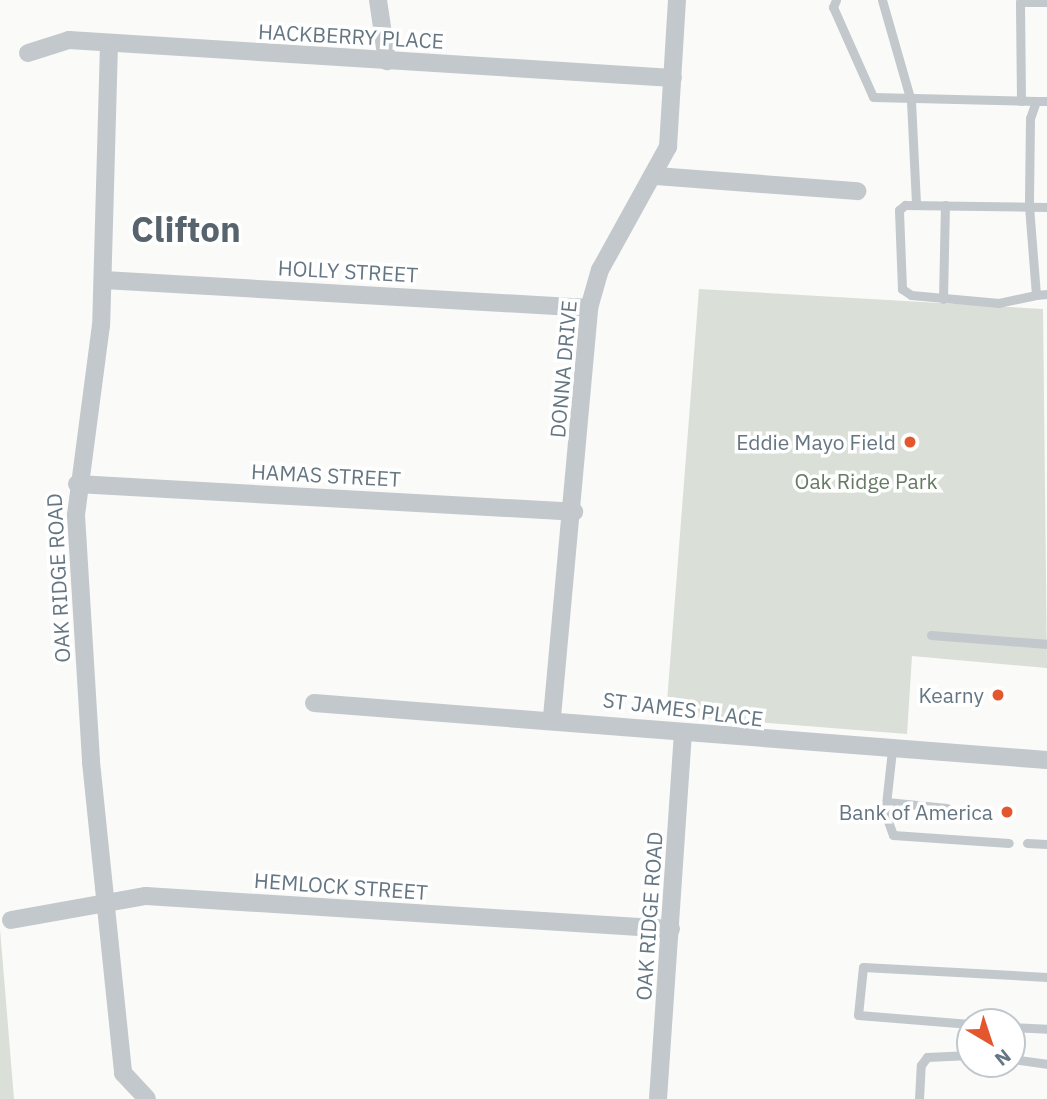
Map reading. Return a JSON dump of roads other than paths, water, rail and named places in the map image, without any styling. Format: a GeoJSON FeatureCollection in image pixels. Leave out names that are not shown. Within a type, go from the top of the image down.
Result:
{"type":"FeatureCollection","features":[{"type":"Feature","properties":{"kind":"street"},"geometry":{"type":"LineString","coordinates":[[378,0],[387,61]]}},
{"type":"Feature","properties":{"kind":"street","name":"DONNA DRIVE"},"geometry":{"type":"LineString","coordinates":[[552,717],[574,512],[589,308],[600,270],[656,176],[667,147],[677,0]]}},
{"type":"Feature","properties":{"kind":"street","name":"HACKBERRY PLACE"},"geometry":{"type":"LineString","coordinates":[[28,53],[69,40],[673,78]]}},
{"type":"Feature","properties":{"kind":"street","name":"OAK RIDGE ROAD"},"geometry":{"type":"LineString","coordinates":[[109,44],[104,280],[76,484],[105,907],[123,1073],[146,1099]]}},
{"type":"Feature","properties":{"kind":"street"},"geometry":{"type":"LineString","coordinates":[[656,176],[858,191]]}},
{"type":"Feature","properties":{"kind":"street","name":"HOLLY STREET"},"geometry":{"type":"LineString","coordinates":[[104,280],[589,308]]}},
{"type":"Feature","properties":{"kind":"street","name":"HAMAS STREET"},"geometry":{"type":"LineString","coordinates":[[76,484],[574,512]]}},
{"type":"Feature","properties":{"kind":"street","name":"ST JAMES PLACE"},"geometry":{"type":"LineString","coordinates":[[314,703],[552,717],[683,735],[1047,760]]}},
{"type":"Feature","properties":{"kind":"street","name":"OAK RIDGE ROAD"},"geometry":{"type":"LineString","coordinates":[[658,1099],[683,735]]}},
{"type":"Feature","properties":{"kind":"street","name":"HEMLOCK STREET"},"geometry":{"type":"LineString","coordinates":[[11,920],[105,907],[146,896],[671,929]]}},
{"type":"Feature","properties":{"kind":"lane"},"geometry":{"type":"LineString","coordinates":[[836,0],[833,7],[873,97],[911,101],[1047,101]]}},
{"type":"Feature","properties":{"kind":"lane"},"geometry":{"type":"LineString","coordinates":[[882,0],[911,101],[916,205]]}},
{"type":"Feature","properties":{"kind":"lane"},"geometry":{"type":"LineString","coordinates":[[1021,101],[1020,2],[1047,2]]}},
{"type":"Feature","properties":{"kind":"lane"},"geometry":{"type":"LineString","coordinates":[[1036,101],[1030,118],[1029,205],[1036,295]]}},
{"type":"Feature","properties":{"kind":"lane"},"geometry":{"type":"LineString","coordinates":[[1047,207],[916,205],[899,210],[902,289],[943,299],[999,303],[1047,294]]}},
{"type":"Feature","properties":{"kind":"lane"},"geometry":{"type":"LineString","coordinates":[[943,299],[945,205]]}},
{"type":"Feature","properties":{"kind":"lane"},"geometry":{"type":"LineString","coordinates":[[931,635],[1047,644]]}},
{"type":"Feature","properties":{"kind":"lane"},"geometry":{"type":"LineString","coordinates":[[892,750],[886,807],[893,835],[1009,843]]}},
{"type":"Feature","properties":{"kind":"lane"},"geometry":{"type":"LineString","coordinates":[[886,807],[947,808]]}},
{"type":"Feature","properties":{"kind":"lane"},"geometry":{"type":"LineString","coordinates":[[1027,842],[1047,844]]}},
{"type":"Feature","properties":{"kind":"lane"},"geometry":{"type":"LineString","coordinates":[[956,1023],[858,1015],[863,967],[1047,977]]}},
{"type":"Feature","properties":{"kind":"lane"},"geometry":{"type":"LineString","coordinates":[[1026,1028],[1047,1029]]}},
{"type":"Feature","properties":{"kind":"lane"},"geometry":{"type":"LineString","coordinates":[[919,1099],[921,1065],[933,1055],[956,1055]]}},
{"type":"Feature","properties":{"kind":"lane"},"geometry":{"type":"LineString","coordinates":[[1026,1061],[1047,1064]]}},
{"type":"Feature","properties":{"kind":"place","name":"Eddie Mayo Field"},"geometry":{"type":"Point","coordinates":[910,442]}},
{"type":"Feature","properties":{"kind":"place","name":"Kearny"},"geometry":{"type":"Point","coordinates":[998,695]}},
{"type":"Feature","properties":{"kind":"place","name":"Bank of America"},"geometry":{"type":"Point","coordinates":[1007,812]}},
{"type":"Feature","properties":{"kind":"district","name":"Clifton"},"geometry":{"type":"Point","coordinates":[186,229]}},
{"type":"Feature","properties":{"kind":"park label","name":"Oak Ridge Park"},"geometry":{"type":"Point","coordinates":[866,481]}}]}
